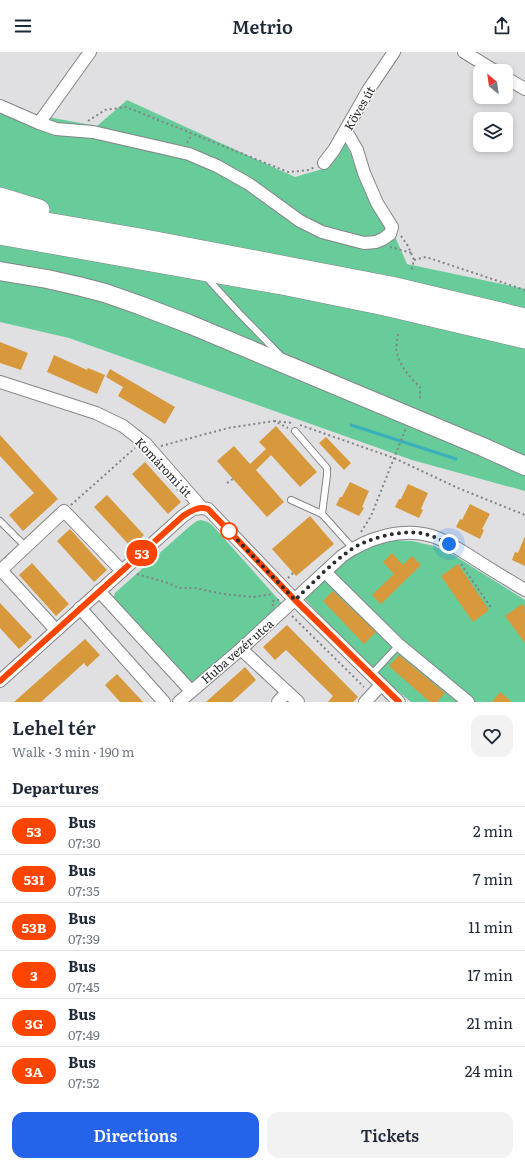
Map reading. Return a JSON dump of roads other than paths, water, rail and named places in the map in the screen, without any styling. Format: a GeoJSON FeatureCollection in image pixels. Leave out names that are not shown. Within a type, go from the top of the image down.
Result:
{"type":"FeatureCollection","features":[{"type":"Feature","properties":{"kind":"highway"},"geometry":{"type":"LineString","coordinates":[[0,198],[29,208],[100,224],[140,239]]}},
{"type":"Feature","properties":{"kind":"highway"},"geometry":{"type":"LineString","coordinates":[[0,215],[140,239],[391,287],[525,319]]}},
{"type":"Feature","properties":{"kind":"highway"},"geometry":{"type":"LineString","coordinates":[[0,234],[385,304],[525,338]]}},
{"type":"Feature","properties":{"kind":"main road"},"geometry":{"type":"LineString","coordinates":[[0,271],[47,279],[105,293],[189,324],[525,466]]}},
{"type":"Feature","properties":{"kind":"street"},"geometry":{"type":"LineString","coordinates":[[39,123],[90,52]]}},
{"type":"Feature","properties":{"kind":"street","name":"Köves út"},"geometry":{"type":"LineString","coordinates":[[324,162],[334,150],[369,89],[394,52]]}},
{"type":"Feature","properties":{"kind":"street"},"geometry":{"type":"LineString","coordinates":[[464,52],[484,64]]}},
{"type":"Feature","properties":{"kind":"street"},"geometry":{"type":"LineString","coordinates":[[513,82],[525,89]]}},
{"type":"Feature","properties":{"kind":"street"},"geometry":{"type":"LineString","coordinates":[[0,106],[56,129],[93,132],[189,154],[217,166],[249,184],[300,221],[322,232],[364,243],[380,240],[390,234],[392,227],[377,203],[364,173],[357,150],[346,131]]}},
{"type":"Feature","properties":{"kind":"street","name":"Komáromi út"},"geometry":{"type":"LineString","coordinates":[[0,382],[96,413],[123,426],[140,439],[202,508],[208,509],[290,604],[371,674],[399,702]]}},
{"type":"Feature","properties":{"kind":"street"},"geometry":{"type":"LineString","coordinates":[[0,681],[183,516],[193,509],[202,508]]}},
{"type":"Feature","properties":{"kind":"street"},"geometry":{"type":"LineString","coordinates":[[56,630],[1,570],[64,512],[122,571]]}},
{"type":"Feature","properties":{"kind":"street","name":"Huba vezér utca"},"geometry":{"type":"LineString","coordinates":[[179,702],[241,649],[342,556],[354,547],[370,540],[386,536],[418,533],[433,536],[525,590]]}},
{"type":"Feature","properties":{"kind":"street"},"geometry":{"type":"LineString","coordinates":[[325,572],[399,645],[468,702]]}},
{"type":"Feature","properties":{"kind":"street"},"geometry":{"type":"LineString","coordinates":[[99,591],[191,691]]}},
{"type":"Feature","properties":{"kind":"street"},"geometry":{"type":"LineString","coordinates":[[80,608],[164,702]]}},
{"type":"Feature","properties":{"kind":"street"},"geometry":{"type":"LineString","coordinates":[[241,649],[298,702]]}},
{"type":"Feature","properties":{"kind":"street"},"geometry":{"type":"LineString","coordinates":[[368,698],[381,685]]}},
{"type":"Feature","properties":{"kind":"street"},"geometry":{"type":"LineString","coordinates":[[278,702],[288,692]]}},
{"type":"Feature","properties":{"kind":"lane"},"geometry":{"type":"LineString","coordinates":[[200,270],[239,313],[292,367]]}},
{"type":"Feature","properties":{"kind":"lane"},"geometry":{"type":"LineString","coordinates":[[295,431],[327,468],[328,475],[322,514]]}},
{"type":"Feature","properties":{"kind":"lane"},"geometry":{"type":"LineString","coordinates":[[291,500],[322,514],[350,545]]}},
{"type":"Feature","properties":{"kind":"lane"},"geometry":{"type":"LineString","coordinates":[[0,521],[26,547]]}},
{"type":"Feature","properties":{"kind":"lane"},"geometry":{"type":"LineString","coordinates":[[371,674],[399,645]]}},
{"type":"Feature","properties":{"kind":"waterway"},"geometry":{"type":"LineString","coordinates":[[351,425],[456,459]]}}]}
